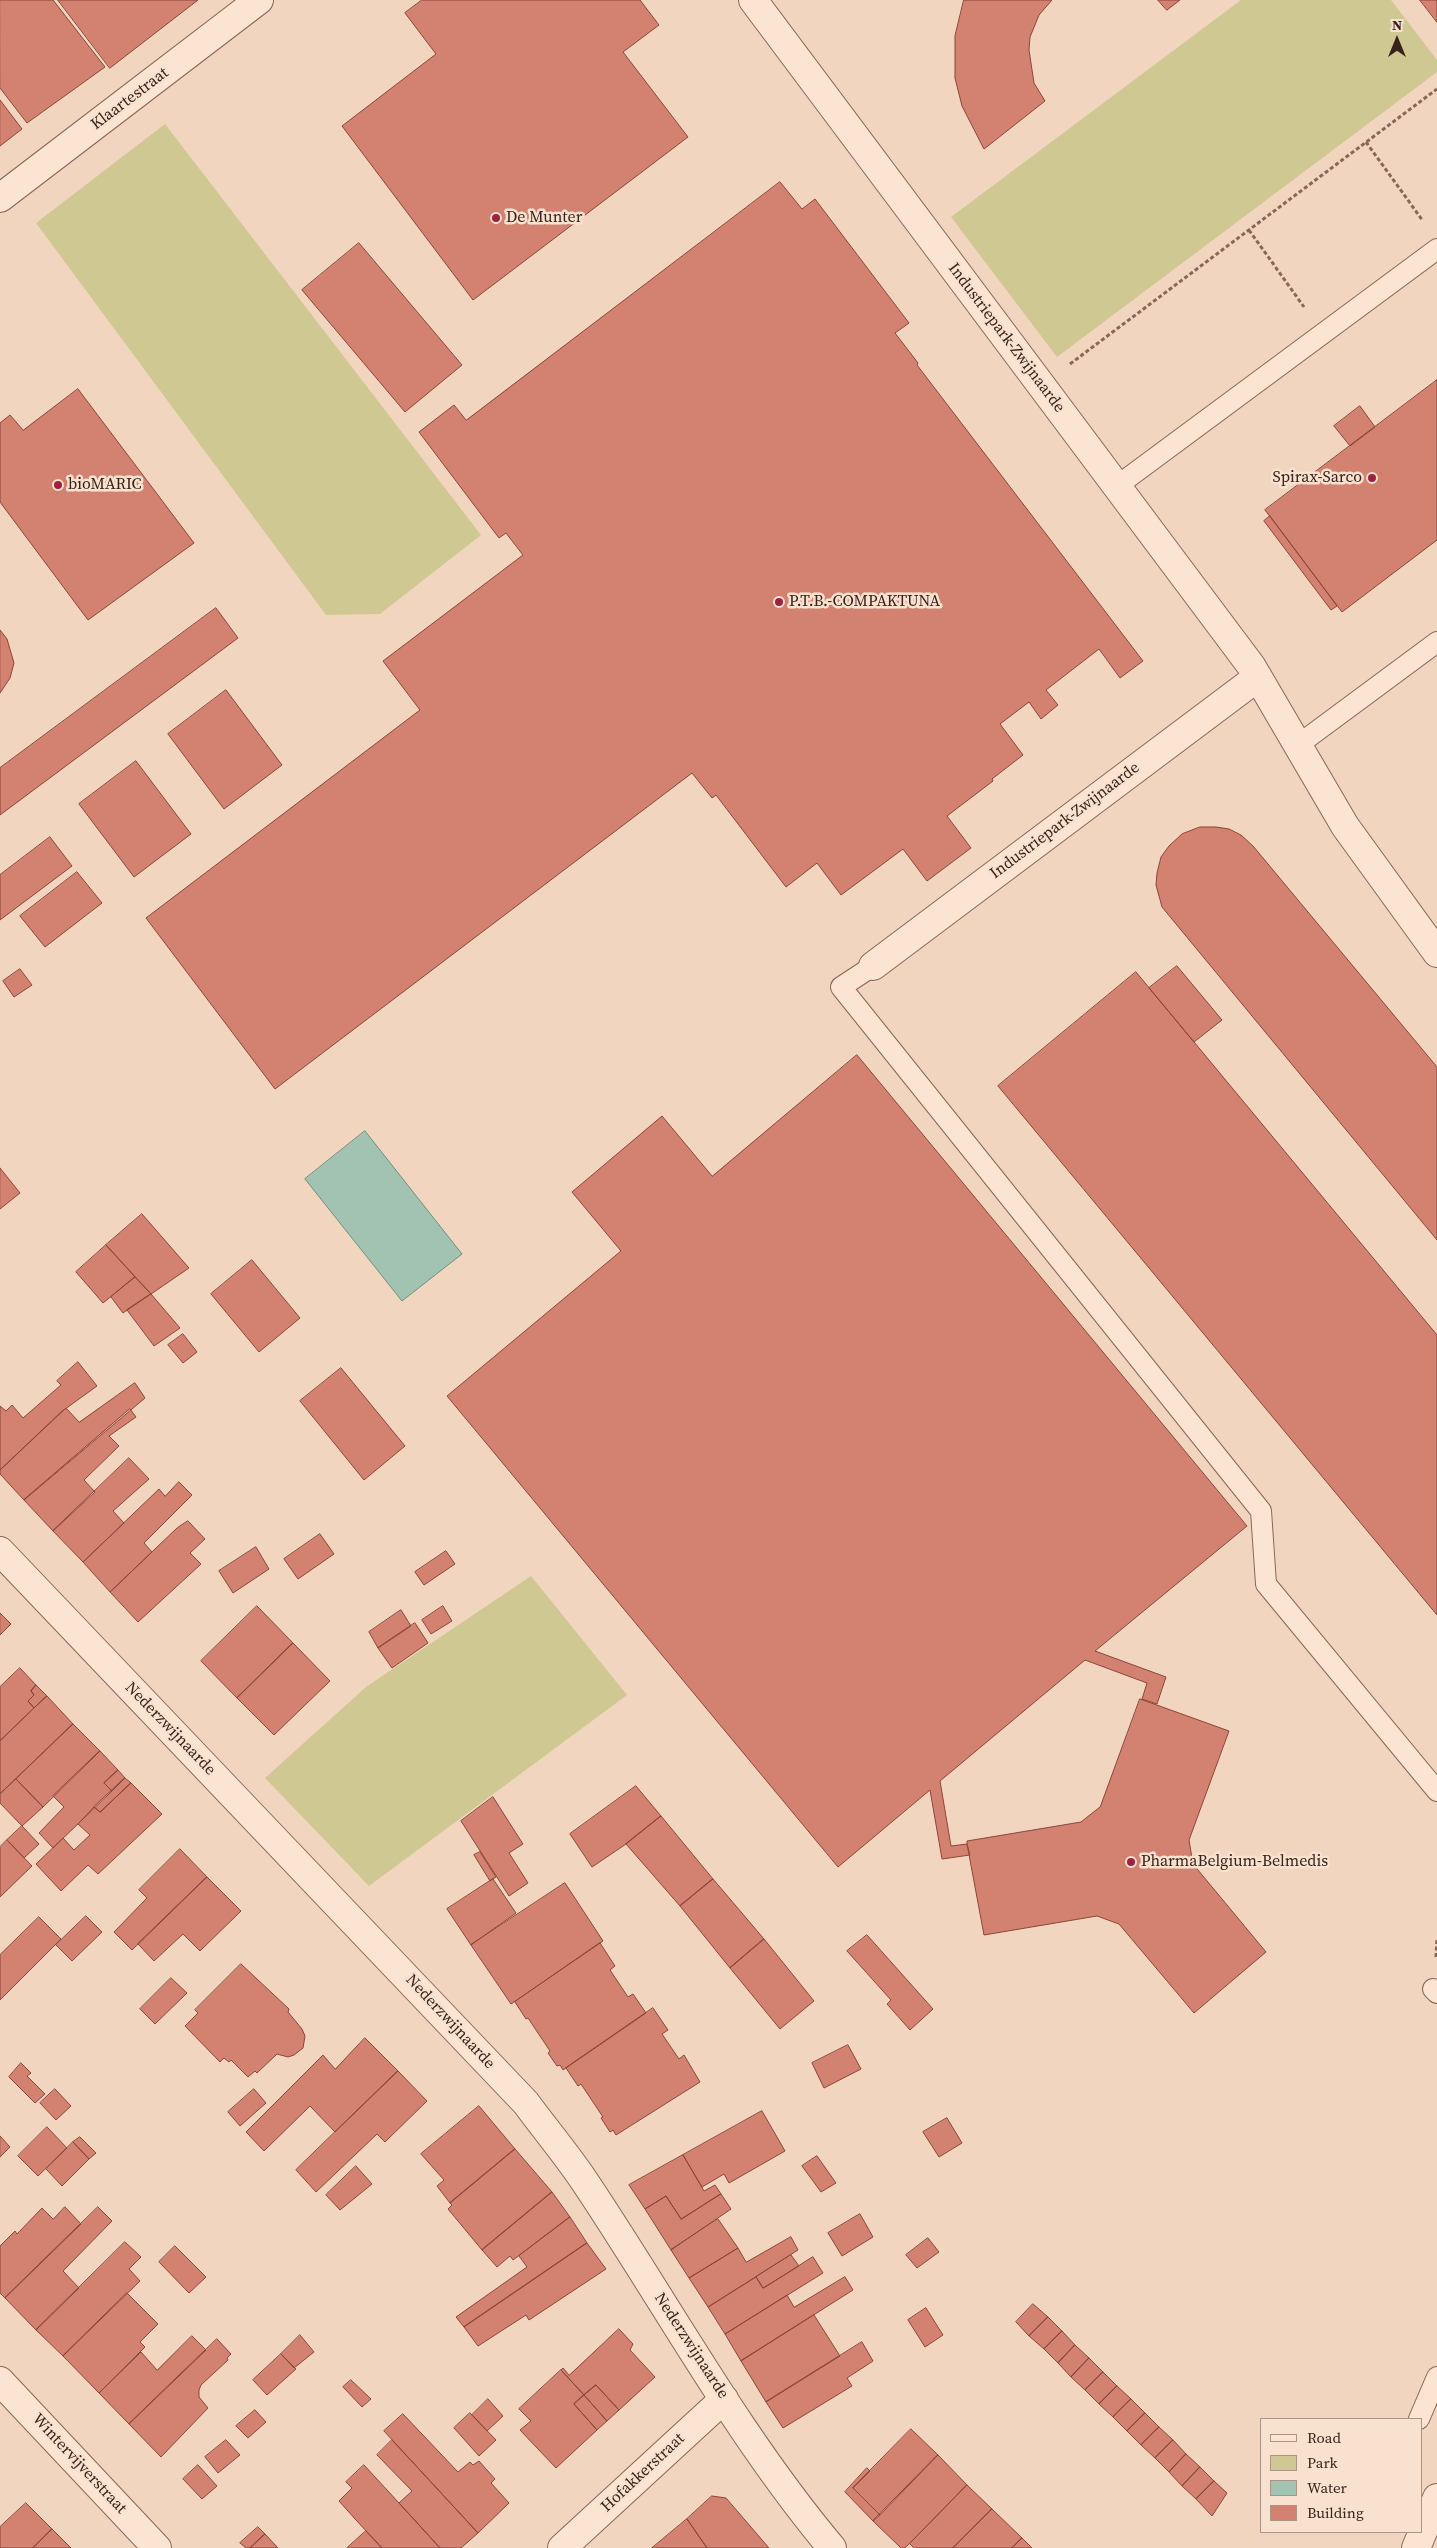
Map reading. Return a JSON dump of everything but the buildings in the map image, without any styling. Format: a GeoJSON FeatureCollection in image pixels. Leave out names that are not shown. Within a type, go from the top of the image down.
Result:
{"type":"FeatureCollection","features":[{"type":"Feature","properties":{"kind":"street","name":"Klaartestraat"},"geometry":{"type":"LineString","coordinates":[[0,198],[259,0]]}},
{"type":"Feature","properties":{"kind":"street","name":"Industriepark-Zwijnaarde"},"geometry":{"type":"LineString","coordinates":[[753,0],[1258,677],[1345,826],[1437,953]]}},
{"type":"Feature","properties":{"kind":"street","name":"Industriepark-Zwijnaarde"},"geometry":{"type":"LineString","coordinates":[[872,966],[1258,677]]}},
{"type":"Feature","properties":{"kind":"street","name":"Nederzwijnaarde"},"geometry":{"type":"LineString","coordinates":[[0,1551],[526,2103],[584,2180],[724,2399],[810,2522],[832,2548]]}},
{"type":"Feature","properties":{"kind":"street","name":"Wintervijverstraat"},"geometry":{"type":"LineString","coordinates":[[0,2381],[157,2548]]}},
{"type":"Feature","properties":{"kind":"street","name":"Hofakkerstraat"},"geometry":{"type":"LineString","coordinates":[[562,2548],[724,2399]]}},
{"type":"Feature","properties":{"kind":"street"},"geometry":{"type":"LineString","coordinates":[[1422,2530],[1437,2498]]}},
{"type":"Feature","properties":{"kind":"lane"},"geometry":{"type":"LineString","coordinates":[[1117,486],[1437,249]]}},
{"type":"Feature","properties":{"kind":"lane"},"geometry":{"type":"LineString","coordinates":[[1298,745],[1437,642]]}},
{"type":"Feature","properties":{"kind":"lane"},"geometry":{"type":"LineString","coordinates":[[872,966],[841,987],[1261,1511],[1266,1584],[1437,1791]]}},
{"type":"Feature","properties":{"kind":"lane"},"geometry":{"type":"LineString","coordinates":[[1419,2418],[1437,2377]]}},
{"type":"Feature","properties":{"kind":"path"},"geometry":{"type":"LineString","coordinates":[[1042,386],[1437,88]]}},
{"type":"Feature","properties":{"kind":"path"},"geometry":{"type":"LineString","coordinates":[[1366,142],[1426,225]]}},
{"type":"Feature","properties":{"kind":"path"},"geometry":{"type":"LineString","coordinates":[[1249,230],[1323,334]]}},
{"type":"Feature","properties":{"kind":"green space"},"geometry":{"type":"Polygon","coordinates":[[[1241,0],[1391,0],[1437,60],[1437,72],[1057,357],[951,217],[1241,0]]]}},
{"type":"Feature","properties":{"kind":"green space"},"geometry":{"type":"Polygon","coordinates":[[[165,124],[481,535],[380,614],[326,615],[36,223],[165,124]]]}},
{"type":"Feature","properties":{"kind":"green space"},"geometry":{"type":"Polygon","coordinates":[[[531,1576],[627,1695],[369,1886],[265,1778],[366,1687],[531,1576]]]}},
{"type":"Feature","properties":{"kind":"water"},"geometry":{"type":"Polygon","coordinates":[[[365,1131],[462,1254],[402,1301],[305,1179],[365,1131]]]}},
{"type":"Feature","properties":{"kind":"place","name":"De Munter"},"geometry":{"type":"Point","coordinates":[496,218]}},
{"type":"Feature","properties":{"kind":"place","name":"Spirax-Sarco"},"geometry":{"type":"Point","coordinates":[1372,478]}},
{"type":"Feature","properties":{"kind":"place","name":"bioMARIC"},"geometry":{"type":"Point","coordinates":[58,485]}},
{"type":"Feature","properties":{"kind":"place","name":"P.T.B.-COMPAKTUNA"},"geometry":{"type":"Point","coordinates":[779,602]}},
{"type":"Feature","properties":{"kind":"place","name":"PharmaBelgium-Belmedis"},"geometry":{"type":"Point","coordinates":[1131,1862]}}]}
